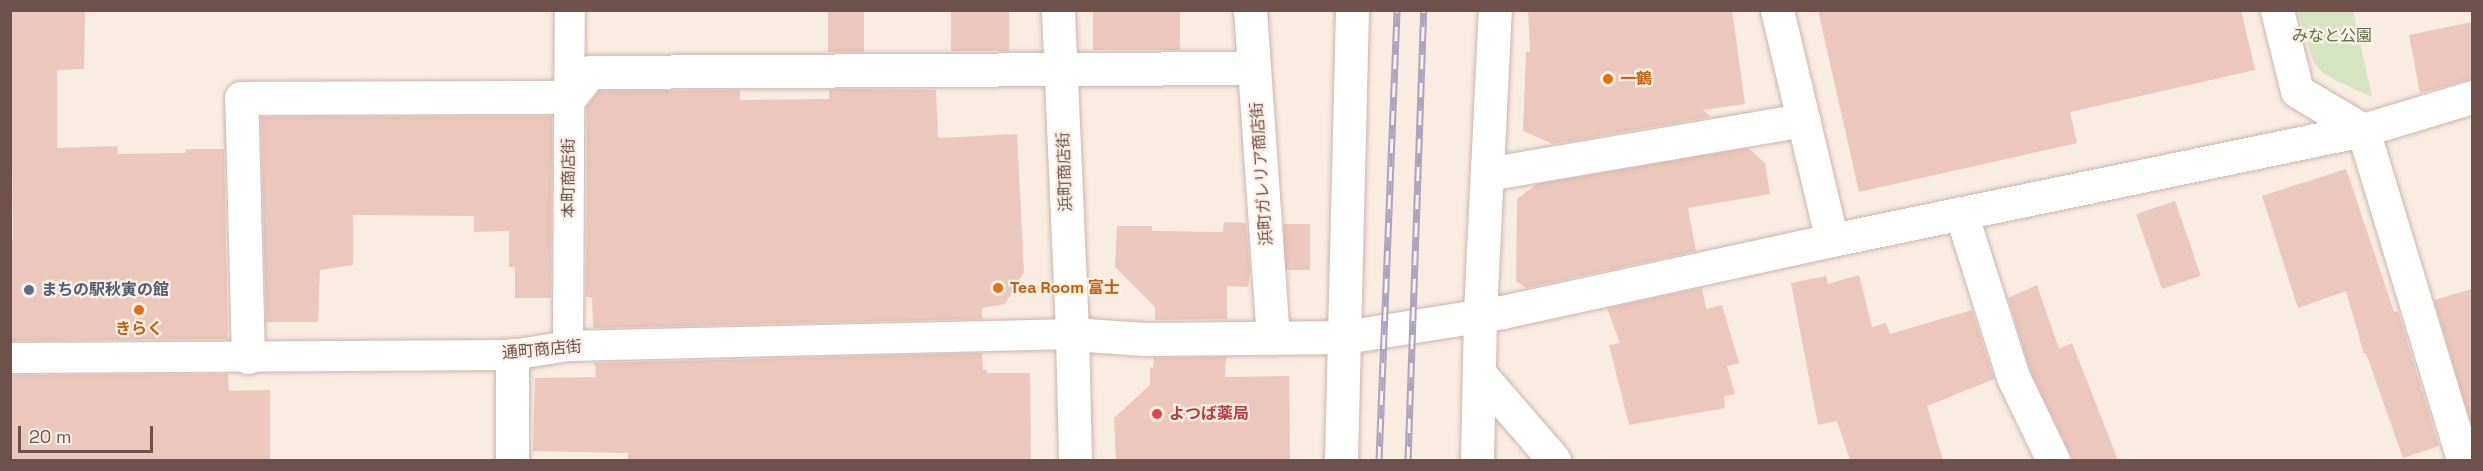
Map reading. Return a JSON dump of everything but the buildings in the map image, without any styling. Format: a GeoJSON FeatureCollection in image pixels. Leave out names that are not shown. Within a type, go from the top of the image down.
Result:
{"type":"FeatureCollection","features":[{"type":"Feature","properties":{"kind":"street","name":"本町商店街"},"geometry":{"type":"LineString","coordinates":[[568,346],[570,10]]}},
{"type":"Feature","properties":{"kind":"street","name":"浜町商店街"},"geometry":{"type":"LineString","coordinates":[[1058,10],[1075,460]]}},
{"type":"Feature","properties":{"kind":"street","name":"浜町ガレリア商店街"},"geometry":{"type":"LineString","coordinates":[[1250,10],[1273,338]]}},
{"type":"Feature","properties":{"kind":"street"},"geometry":{"type":"LineString","coordinates":[[1341,460],[1352,10]]}},
{"type":"Feature","properties":{"kind":"street"},"geometry":{"type":"LineString","coordinates":[[1477,460],[1480,313],[1496,10]]}},
{"type":"Feature","properties":{"kind":"street"},"geometry":{"type":"LineString","coordinates":[[1777,10],[1832,240]]}},
{"type":"Feature","properties":{"kind":"street"},"geometry":{"type":"LineString","coordinates":[[2277,10],[2297,91],[2363,130],[2463,460]]}},
{"type":"Feature","properties":{"kind":"street"},"geometry":{"type":"LineString","coordinates":[[248,357],[241,98],[570,97],[590,72],[1254,68]]}},
{"type":"Feature","properties":{"kind":"street"},"geometry":{"type":"LineString","coordinates":[[1072,334],[1144,339],[1345,337],[1513,309],[2363,130],[2472,97]]}},
{"type":"Feature","properties":{"kind":"street"},"geometry":{"type":"LineString","coordinates":[[1487,174],[1803,120]]}},
{"type":"Feature","properties":{"kind":"street"},"geometry":{"type":"LineString","coordinates":[[1961,213],[2013,377],[2053,460]]}},
{"type":"Feature","properties":{"kind":"street","name":"通町商店街"},"geometry":{"type":"LineString","coordinates":[[10,358],[512,355],[568,346],[1072,334]]}},
{"type":"Feature","properties":{"kind":"street"},"geometry":{"type":"LineString","coordinates":[[512,355],[512,460]]}},
{"type":"Feature","properties":{"kind":"street"},"geometry":{"type":"LineString","coordinates":[[1479,373],[1554,460]]}},
{"type":"Feature","properties":{"kind":"green space","name":"みなと公園"},"geometry":{"type":"Polygon","coordinates":[[[2298,11],[2353,11],[2372,97],[2322,72],[2313,61],[2298,11]]]}},
{"type":"Feature","properties":{"kind":"railway"},"geometry":{"type":"LineString","coordinates":[[1379,460],[1397,10]]}},
{"type":"Feature","properties":{"kind":"railway"},"geometry":{"type":"LineString","coordinates":[[1408,460],[1424,10]]}},
{"type":"Feature","properties":{"kind":"place","name":"一鶴"},"geometry":{"type":"Point","coordinates":[1608,79]}},
{"type":"Feature","properties":{"kind":"place","name":"Tea Room 富士"},"geometry":{"type":"Point","coordinates":[998,288]}},
{"type":"Feature","properties":{"kind":"place","name":"まちの駅秋寅の館"},"geometry":{"type":"Point","coordinates":[29,290]}},
{"type":"Feature","properties":{"kind":"place","name":"きらく"},"geometry":{"type":"Point","coordinates":[139,310]}},
{"type":"Feature","properties":{"kind":"place","name":"よつば薬局"},"geometry":{"type":"Point","coordinates":[1157,414]}}]}
